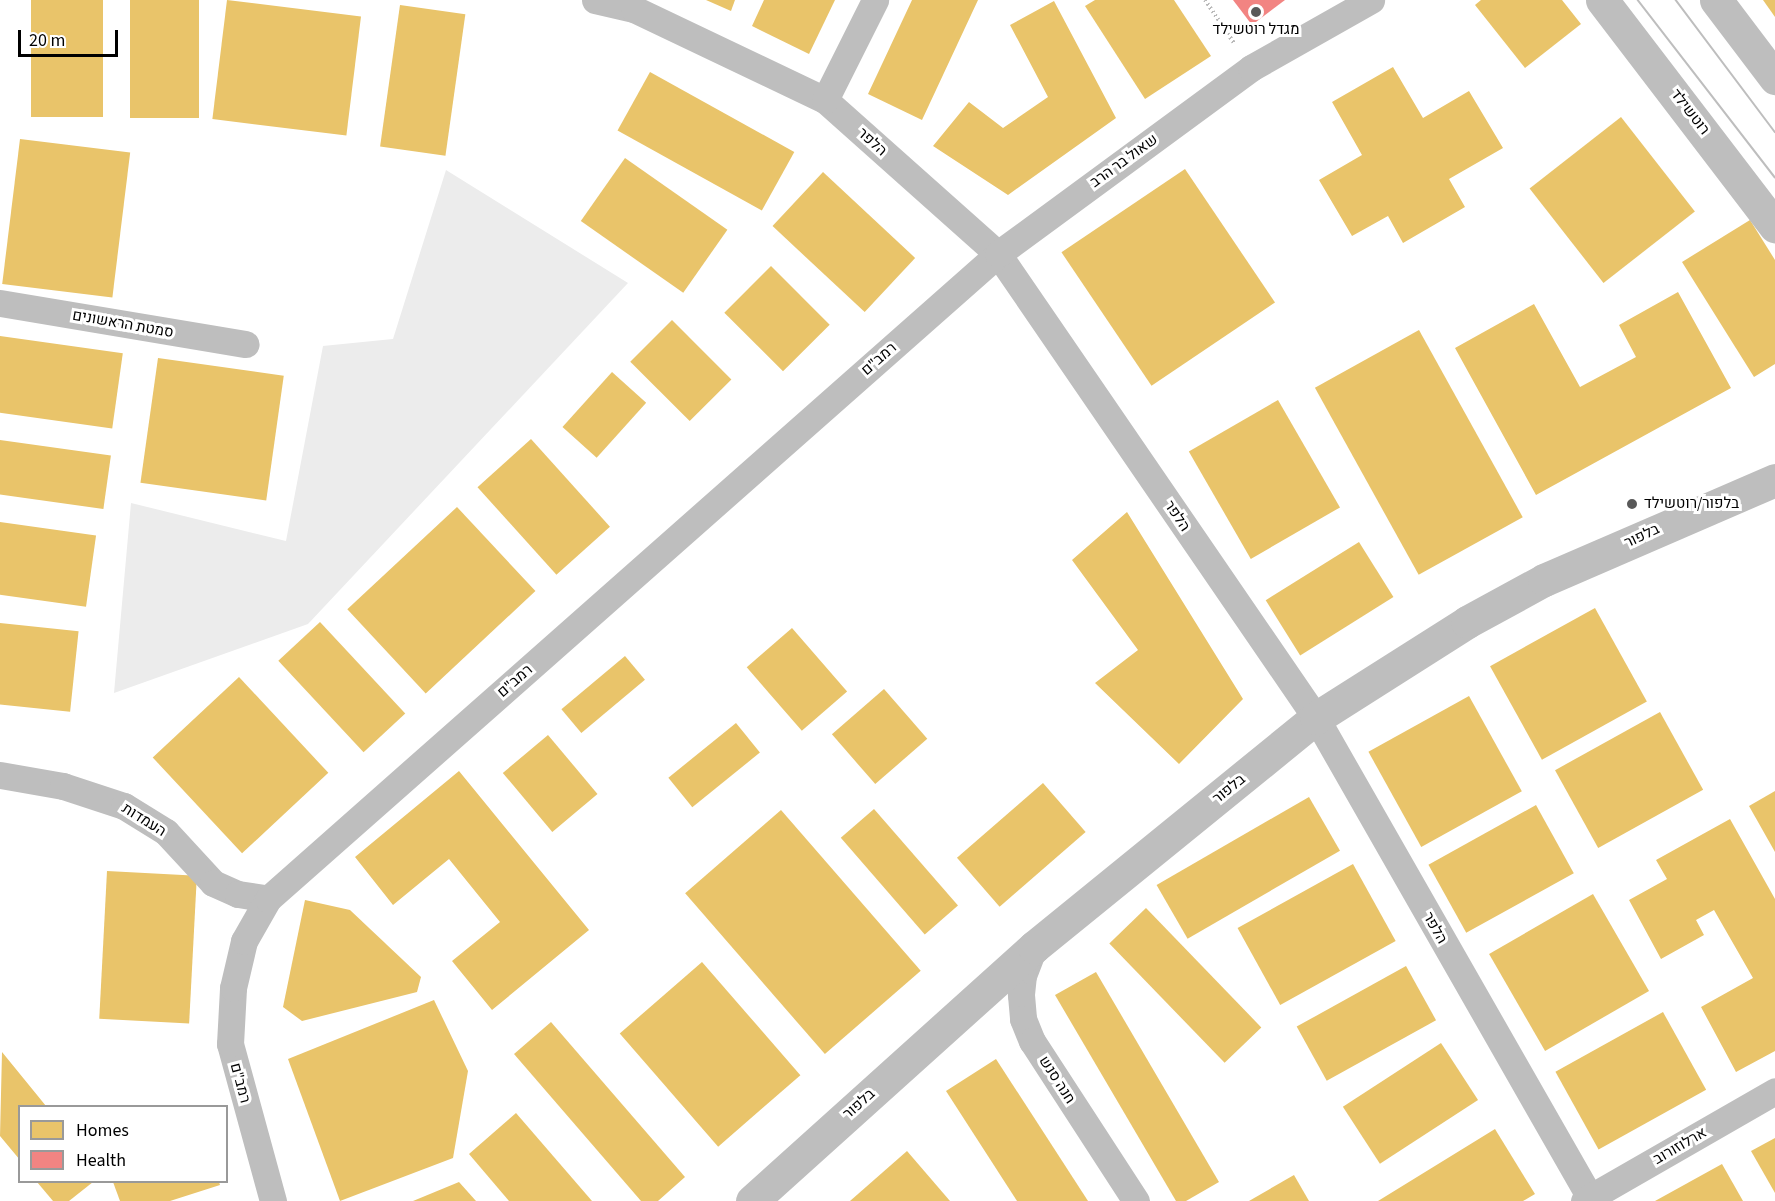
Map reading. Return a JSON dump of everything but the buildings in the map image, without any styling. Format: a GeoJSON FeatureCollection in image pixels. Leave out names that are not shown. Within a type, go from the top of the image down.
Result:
{"type":"FeatureCollection","features":[{"type":"Feature","properties":{"kind":"street","name":"הלפר"},"geometry":{"type":"LineString","coordinates":[[595,0],[634,9],[825,100],[998,254],[1316,718],[1589,1200]]}},
{"type":"Feature","properties":{"kind":"street"},"geometry":{"type":"LineString","coordinates":[[825,100],[875,0]]}},
{"type":"Feature","properties":{"kind":"street","name":"שאול בר הרב"},"geometry":{"type":"LineString","coordinates":[[998,254],[1251,68],[1371,0]]}},
{"type":"Feature","properties":{"kind":"street","name":"רוטשילד"},"geometry":{"type":"LineString","coordinates":[[1602,0],[1775,226]]}},
{"type":"Feature","properties":{"kind":"street"},"geometry":{"type":"LineString","coordinates":[[1716,0],[1775,78]]}},
{"type":"Feature","properties":{"kind":"street","name":"רמב\"ם"},"geometry":{"type":"LineString","coordinates":[[273,1201],[230,1044],[233,988],[244,941],[268,899],[998,254]]}},
{"type":"Feature","properties":{"kind":"street","name":"סמטת הראשונים"},"geometry":{"type":"LineString","coordinates":[[0,303],[246,344]]}},
{"type":"Feature","properties":{"kind":"street","name":"בלפור"},"geometry":{"type":"LineString","coordinates":[[752,1201],[1034,947],[1316,718],[1467,622],[1544,580],[1772,480]]}},
{"type":"Feature","properties":{"kind":"street","name":"העמדות"},"geometry":{"type":"LineString","coordinates":[[0,775],[63,786],[124,806],[166,832],[213,883],[238,894],[268,899]]}},
{"type":"Feature","properties":{"kind":"street","name":"חנה סנש"},"geometry":{"type":"LineString","coordinates":[[1034,947],[1023,975],[1021,995],[1023,1019],[1032,1041],[1136,1201]]}},
{"type":"Feature","properties":{"kind":"street","name":"ארלוזורוב"},"geometry":{"type":"LineString","coordinates":[[1589,1200],[1775,1091]]}},
{"type":"Feature","properties":{"kind":"path"},"geometry":{"type":"LineString","coordinates":[[1205,0],[1251,68]]}},
{"type":"Feature","properties":{"kind":"shaded area"},"geometry":{"type":"Polygon","coordinates":[[[446,170],[628,283],[308,624],[114,693],[131,503],[286,541],[323,346],[393,339],[446,170]]]}},
{"type":"Feature","properties":{"kind":"tram line"},"geometry":{"type":"LineString","coordinates":[[1638,0],[1775,177]]}},
{"type":"Feature","properties":{"kind":"tram line"},"geometry":{"type":"LineString","coordinates":[[1676,0],[1775,132]]}},
{"type":"Feature","properties":{"kind":"place","name":"מגדל רוטשילד"},"geometry":{"type":"Point","coordinates":[1256,12]}},
{"type":"Feature","properties":{"kind":"place","name":"בלפור/רוטשילד"},"geometry":{"type":"Point","coordinates":[1632,504]}}]}
